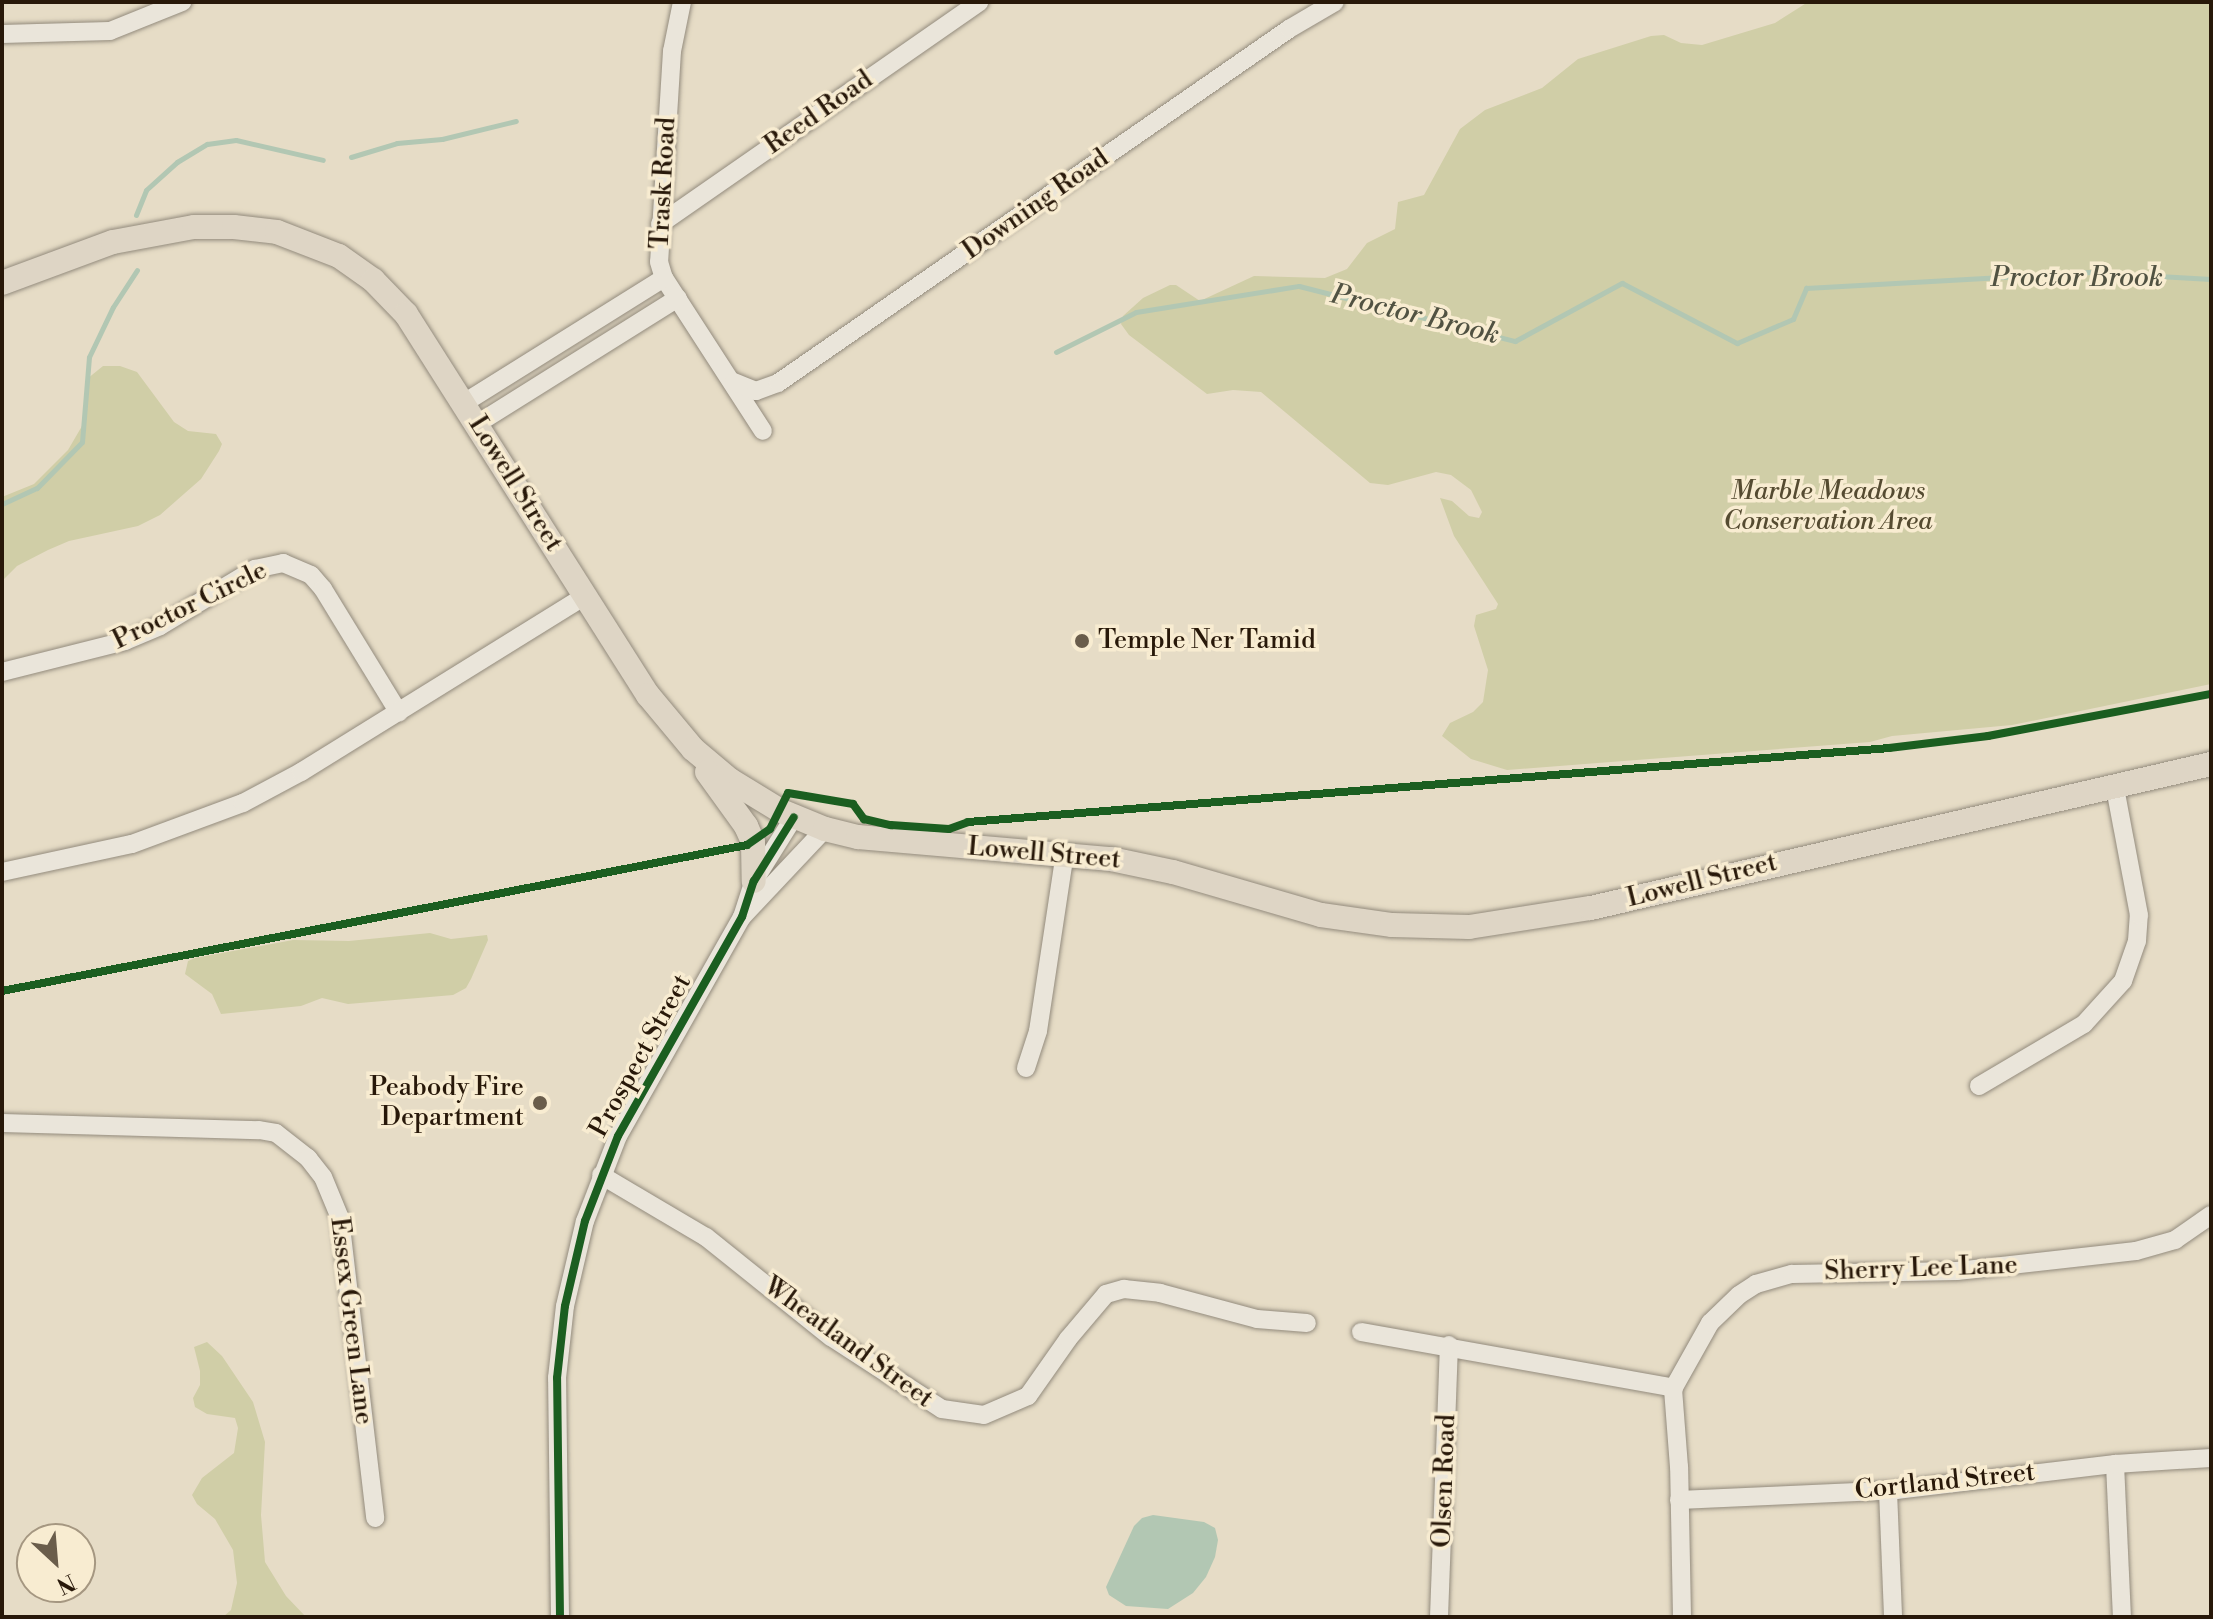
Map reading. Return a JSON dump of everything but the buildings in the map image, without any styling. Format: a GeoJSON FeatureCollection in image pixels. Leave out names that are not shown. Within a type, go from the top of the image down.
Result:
{"type":"FeatureCollection","features":[{"type":"Feature","properties":{"kind":"main road","name":"Lowell Street"},"geometry":{"type":"LineString","coordinates":[[2,283],[89,250],[155,232],[215,226],[277,232],[339,256],[381,286],[406,314],[648,695],[693,749],[730,780],[794,817],[825,829],[891,841],[1065,853],[1143,864],[1288,908],[1357,922],[1469,927],[1591,908],[1915,830],[2115,788],[2211,764]]}},
{"type":"Feature","properties":{"kind":"main road"},"geometry":{"type":"LineString","coordinates":[[693,749],[746,826],[753,842],[754,881]]}},
{"type":"Feature","properties":{"kind":"street","name":"Trask Road"},"geometry":{"type":"LineString","coordinates":[[682,2],[672,51],[659,262],[664,278],[763,431]]}},
{"type":"Feature","properties":{"kind":"street","name":"Reed Road"},"geometry":{"type":"LineString","coordinates":[[660,224],[979,2]]}},
{"type":"Feature","properties":{"kind":"street","name":"Downing Road"},"geometry":{"type":"LineString","coordinates":[[734,382],[756,391],[778,383],[1289,29],[1335,2]]}},
{"type":"Feature","properties":{"kind":"street"},"geometry":{"type":"LineString","coordinates":[[2,34],[110,31],[182,3]]}},
{"type":"Feature","properties":{"kind":"street"},"geometry":{"type":"LineString","coordinates":[[464,403],[664,278]]}},
{"type":"Feature","properties":{"kind":"street"},"geometry":{"type":"LineString","coordinates":[[477,424],[678,298]]}},
{"type":"Feature","properties":{"kind":"street","name":"Proctor Circle"},"geometry":{"type":"LineString","coordinates":[[2,672],[125,641],[160,626],[255,569],[283,563],[311,575],[323,589],[399,713]]}},
{"type":"Feature","properties":{"kind":"street"},"geometry":{"type":"LineString","coordinates":[[2,872],[132,844],[207,819],[301,772],[585,596]]}},
{"type":"Feature","properties":{"kind":"street"},"geometry":{"type":"LineString","coordinates":[[1979,1086],[2084,1024],[2123,981],[2137,941],[2139,915],[2115,788]]}},
{"type":"Feature","properties":{"kind":"street","name":"Prospect Street"},"geometry":{"type":"LineString","coordinates":[[560,1617],[556,1419],[560,1343],[574,1263],[601,1175],[643,1088],[742,917],[754,881],[794,817]]}},
{"type":"Feature","properties":{"kind":"street","name":"Prospect Street"},"geometry":{"type":"LineString","coordinates":[[742,917],[825,829]]}},
{"type":"Feature","properties":{"kind":"street"},"geometry":{"type":"LineString","coordinates":[[1026,1068],[1038,1031],[1065,853]]}},
{"type":"Feature","properties":{"kind":"street","name":"Essex Green Lane"},"geometry":{"type":"LineString","coordinates":[[2,1123],[259,1130],[276,1133],[308,1158],[323,1177],[340,1218],[375,1518]]}},
{"type":"Feature","properties":{"kind":"street","name":"Wheatland Street"},"geometry":{"type":"LineString","coordinates":[[601,1175],[706,1237],[831,1337],[942,1409],[984,1415],[1028,1396],[1068,1339],[1106,1294],[1124,1289],[1160,1293],[1257,1319],[1307,1323]]}},
{"type":"Feature","properties":{"kind":"street","name":"Sherry Lee Lane"},"geometry":{"type":"LineString","coordinates":[[1674,1388],[1722,1308],[1756,1284],[1774,1277],[1957,1271],[2095,1258],[2175,1240],[2211,1215]]}},
{"type":"Feature","properties":{"kind":"street"},"geometry":{"type":"LineString","coordinates":[[1361,1332],[1449,1345],[1674,1388],[1682,1617]]}},
{"type":"Feature","properties":{"kind":"street","name":"Olsen Road"},"geometry":{"type":"LineString","coordinates":[[1439,1617],[1449,1345]]}},
{"type":"Feature","properties":{"kind":"street","name":"Cortland Street"},"geometry":{"type":"LineString","coordinates":[[1679,1500],[1888,1491],[2115,1464],[2211,1458]]}},
{"type":"Feature","properties":{"kind":"street"},"geometry":{"type":"LineString","coordinates":[[2115,1464],[2122,1617]]}},
{"type":"Feature","properties":{"kind":"street"},"geometry":{"type":"LineString","coordinates":[[1888,1491],[1893,1617]]}},
{"type":"Feature","properties":{"kind":"green space","name":"Marble Meadows Conservation Area"},"geometry":{"type":"Polygon","coordinates":[[[1808,2],[2211,2],[2211,684],[2012,725],[1892,736],[1870,742],[1507,770],[1471,759],[1442,736],[1450,723],[1473,712],[1483,702],[1488,670],[1474,626],[1476,615],[1496,609],[1498,604],[1454,536],[1440,498],[1452,501],[1469,516],[1479,518],[1482,512],[1471,490],[1451,475],[1436,472],[1388,485],[1370,483],[1261,392],[1233,390],[1207,394],[1129,335],[1121,324],[1123,316],[1143,298],[1170,285],[1176,285],[1200,301],[1254,276],[1325,278],[1347,269],[1367,243],[1395,229],[1398,202],[1424,195],[1460,129],[1485,110],[1542,88],[1578,59],[1651,36],[1664,35],[1681,43],[1702,45],[1775,23],[1808,2]]]}},
{"type":"Feature","properties":{"kind":"green space"},"geometry":{"type":"Polygon","coordinates":[[[103,366],[120,366],[137,372],[174,422],[188,431],[216,434],[222,444],[219,451],[201,479],[160,515],[138,526],[69,541],[17,566],[2,581],[2,497],[34,484],[68,450],[82,426],[87,379],[103,366]]]}},
{"type":"Feature","properties":{"kind":"green space"},"geometry":{"type":"Polygon","coordinates":[[[430,933],[451,939],[487,935],[488,940],[466,988],[453,995],[348,1004],[322,998],[301,1006],[221,1014],[212,994],[185,974],[188,961],[195,958],[293,940],[349,941],[430,933]]]}},
{"type":"Feature","properties":{"kind":"green space"},"geometry":{"type":"Polygon","coordinates":[[[207,1342],[222,1356],[253,1402],[265,1442],[261,1515],[265,1562],[286,1596],[306,1617],[223,1617],[231,1610],[237,1583],[233,1550],[215,1519],[197,1504],[192,1495],[202,1478],[234,1453],[238,1428],[235,1418],[207,1414],[195,1407],[193,1398],[200,1385],[200,1371],[194,1347],[207,1342]]]}},
{"type":"Feature","properties":{"kind":"shaded area"},"geometry":{"type":"Polygon","coordinates":[[[1153,1515],[1204,1522],[1215,1528],[1218,1540],[1206,1577],[1193,1593],[1168,1609],[1126,1606],[1109,1595],[1106,1587],[1134,1526],[1142,1518],[1153,1515]]]}},
{"type":"Feature","properties":{"kind":"waterway","name":"Proctor Brook"},"geometry":{"type":"LineString","coordinates":[[351,157],[397,143],[442,139],[516,121]]}},
{"type":"Feature","properties":{"kind":"waterway","name":"Proctor Brook"},"geometry":{"type":"LineString","coordinates":[[136,215],[146,190],[177,162],[207,144],[236,140],[323,160]]}},
{"type":"Feature","properties":{"kind":"waterway","name":"Proctor Brook"},"geometry":{"type":"LineString","coordinates":[[2,504],[37,488],[82,442],[89,357],[113,307],[137,270]]}},
{"type":"Feature","properties":{"kind":"waterway","name":"Proctor Brook"},"geometry":{"type":"LineString","coordinates":[[1056,352],[1136,312],[1299,286],[1515,341],[1622,283],[1737,343],[1793,319],[1806,288],[2088,272],[2211,279]]}},
{"type":"Feature","properties":{"kind":"cycle path"},"geometry":{"type":"LineString","coordinates":[[2,991],[747,845],[770,829],[788,793],[853,804],[864,819],[891,825],[949,829],[968,822],[1889,748],[1988,736],[2211,694]]}},
{"type":"Feature","properties":{"kind":"cycle path"},"geometry":{"type":"LineString","coordinates":[[560,1617],[557,1378],[565,1306],[585,1221],[618,1136],[742,917],[754,881],[794,817]]}},
{"type":"Feature","properties":{"kind":"place","name":"Temple Ner Tamid"},"geometry":{"type":"Point","coordinates":[1082,641]}},
{"type":"Feature","properties":{"kind":"place","name":"Peabody Fire Department"},"geometry":{"type":"Point","coordinates":[540,1103]}}]}
